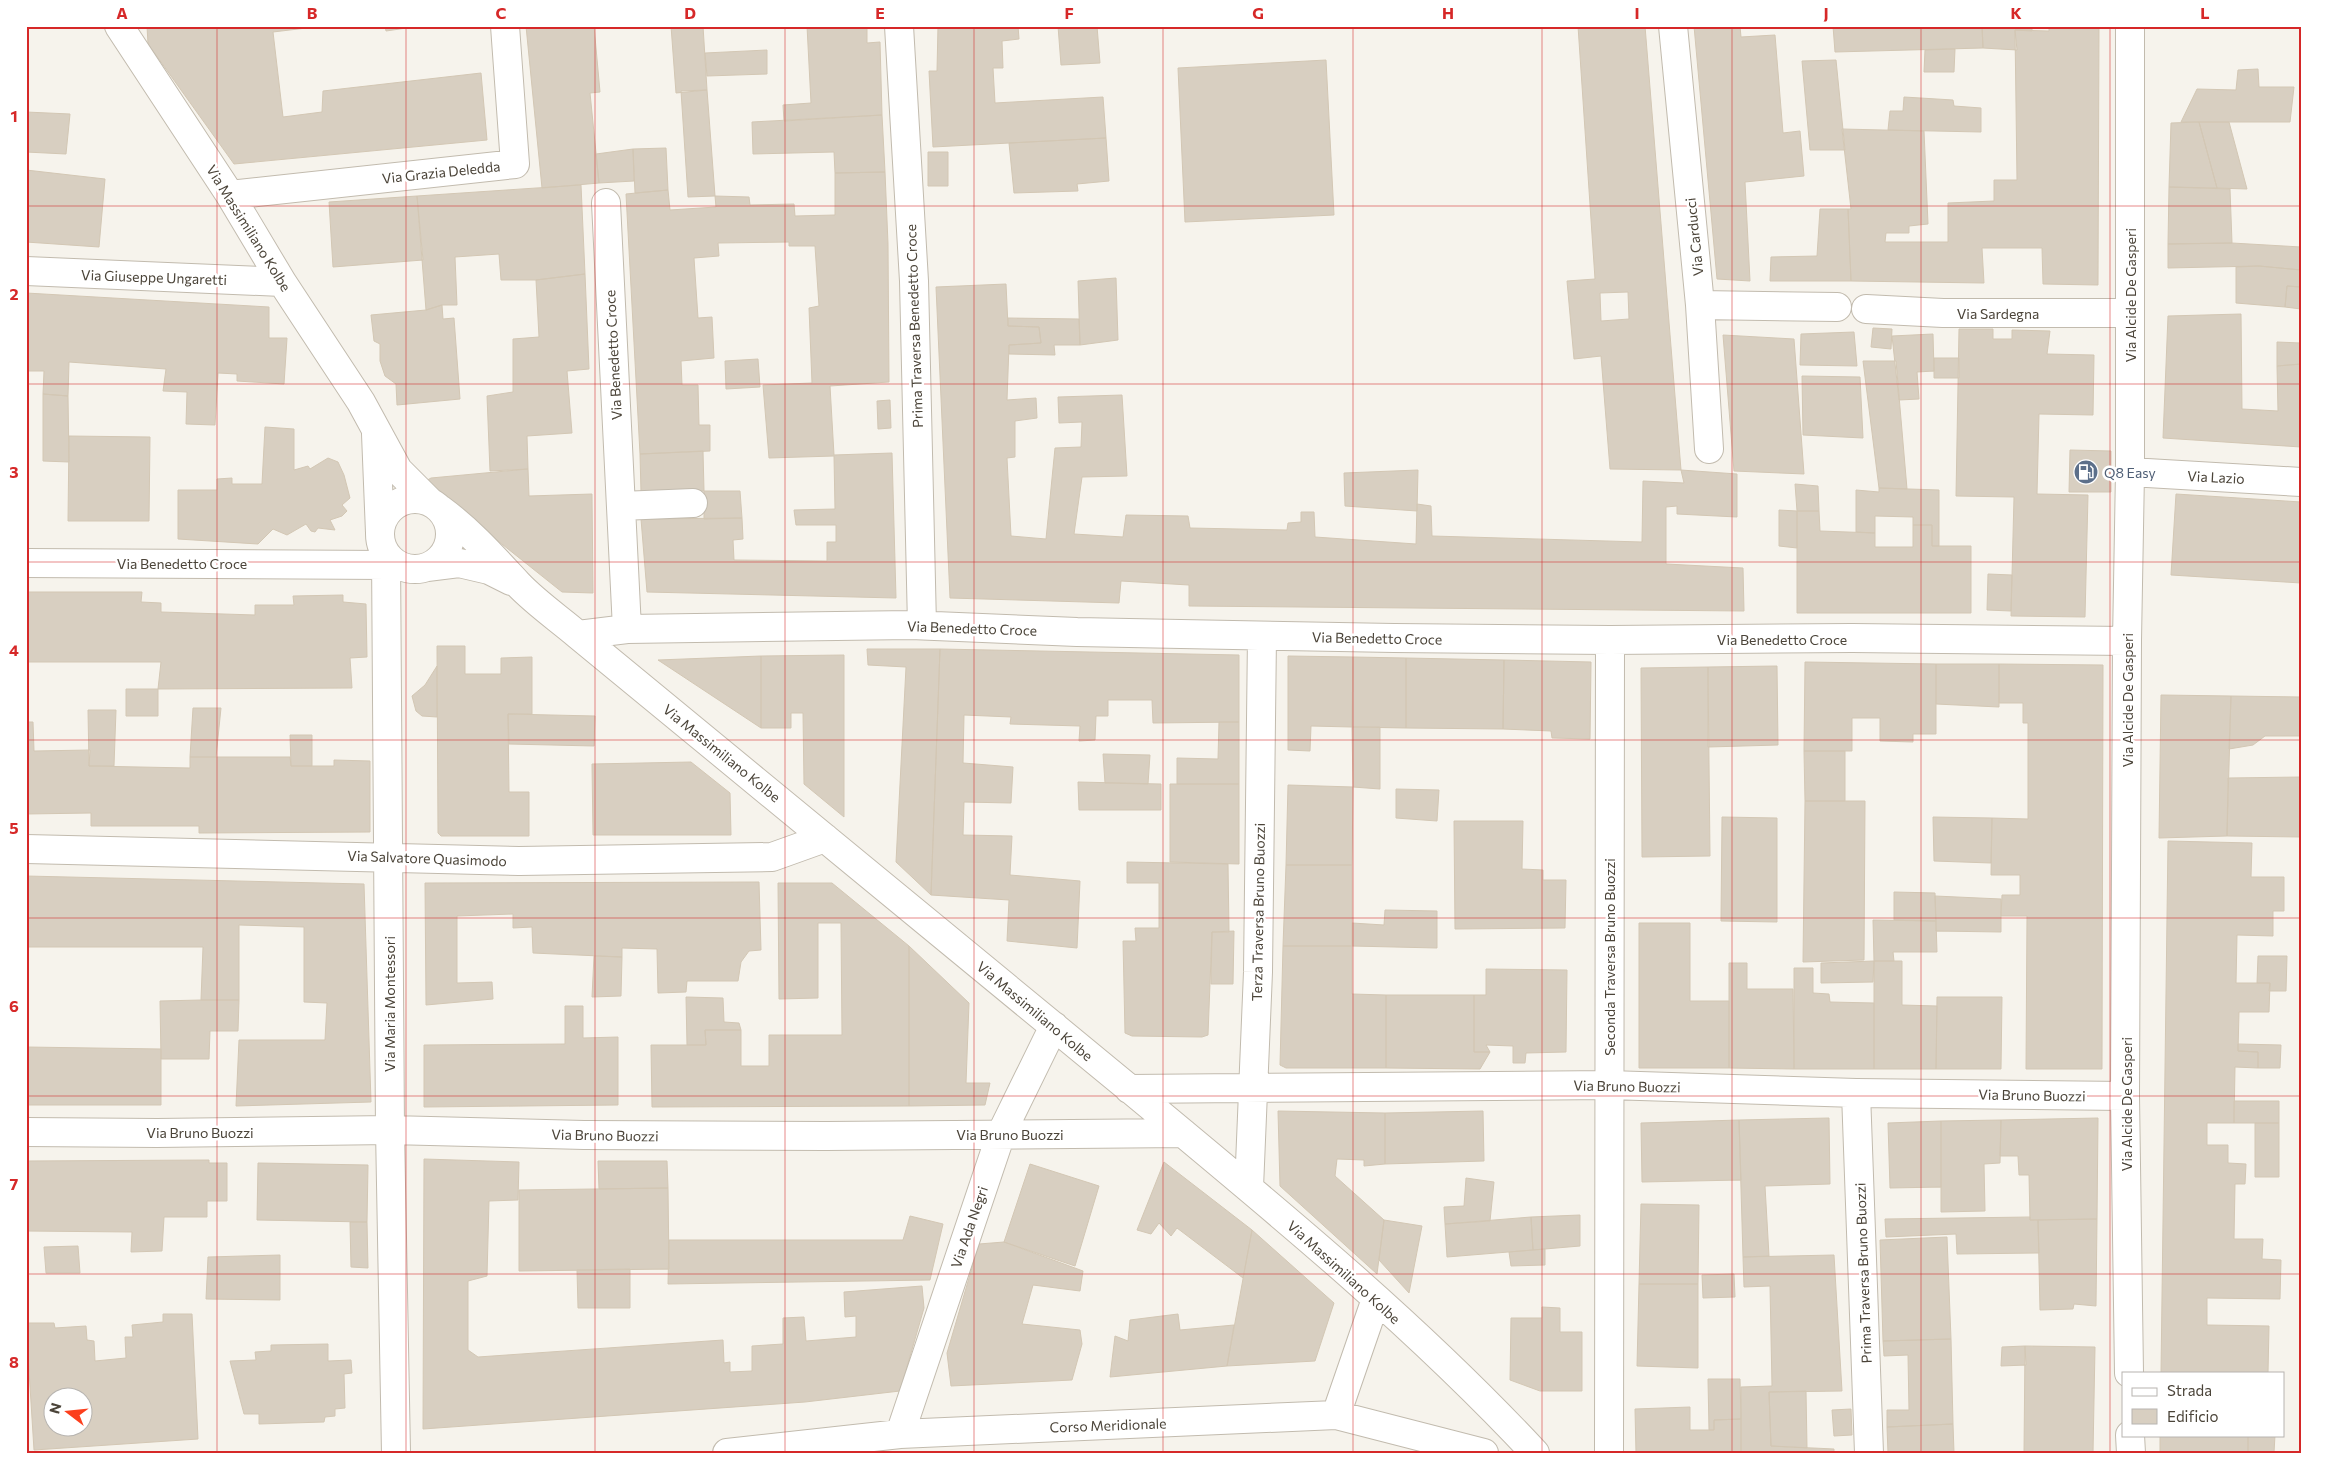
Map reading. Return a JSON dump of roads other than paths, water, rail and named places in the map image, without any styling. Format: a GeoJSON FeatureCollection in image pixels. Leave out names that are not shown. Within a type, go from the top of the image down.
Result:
{"type":"FeatureCollection","features":[{"type":"Feature","properties":{"kind":"street","name":"Via Massimiliano Kolbe"},"geometry":{"type":"LineString","coordinates":[[119,26],[230,195],[282,282],[361,402],[398,470],[447,518],[450,530],[449,542],[445,552],[437,561],[427,567]]}},
{"type":"Feature","properties":{"kind":"street","name":"Via Grazia Deledda"},"geometry":{"type":"LineString","coordinates":[[230,195],[516,164],[505,26]]}},
{"type":"Feature","properties":{"kind":"street","name":"Prima Traversa Benedetto Croce"},"geometry":{"type":"LineString","coordinates":[[900,26],[914,280],[922,625]]}},
{"type":"Feature","properties":{"kind":"street","name":"Via Carducci"},"geometry":{"type":"LineString","coordinates":[[1673,26],[1700,305],[1709,448]]}},
{"type":"Feature","properties":{"kind":"street","name":"Via Alcide De Gasperi"},"geometry":{"type":"LineString","coordinates":[[2129,1372],[2125,1096],[2127,641],[2130,472],[2130,26]]}},
{"type":"Feature","properties":{"kind":"street","name":"Via Benedetto Croce"},"geometry":{"type":"LineString","coordinates":[[606,203],[627,629]]}},
{"type":"Feature","properties":{"kind":"street","name":"Via Giuseppe Ungaretti"},"geometry":{"type":"LineString","coordinates":[[26,271],[282,282]]}},
{"type":"Feature","properties":{"kind":"street"},"geometry":{"type":"LineString","coordinates":[[1700,305],[1837,307]]}},
{"type":"Feature","properties":{"kind":"street","name":"Via Sardegna"},"geometry":{"type":"LineString","coordinates":[[1866,309],[1943,312],[2130,313]]}},
{"type":"Feature","properties":{"kind":"street","name":"Via Massimiliano Kolbe"},"geometry":{"type":"LineString","coordinates":[[376,432],[384,551],[394,563],[416,569],[459,563],[489,570],[520,585]]}},
{"type":"Feature","properties":{"kind":"street","name":"Via Lazio"},"geometry":{"type":"LineString","coordinates":[[2130,472],[2301,482]]}},
{"type":"Feature","properties":{"kind":"street"},"geometry":{"type":"LineString","coordinates":[[384,551],[382,522],[387,512],[396,504],[407,499],[419,499],[435,505]]}},
{"type":"Feature","properties":{"kind":"street"},"geometry":{"type":"LineString","coordinates":[[621,506],[693,503]]}},
{"type":"Feature","properties":{"kind":"street","name":"Via Massimiliano Kolbe"},"geometry":{"type":"LineString","coordinates":[[435,505],[460,524],[520,585],[578,635],[1249,1188],[1376,1299],[1492,1407],[1535,1453]]}},
{"type":"Feature","properties":{"kind":"street","name":"Via Benedetto Croce"},"geometry":{"type":"LineString","coordinates":[[26,563],[338,564],[384,551]]}},
{"type":"Feature","properties":{"kind":"street","name":"Via Maria Montessori"},"geometry":{"type":"LineString","coordinates":[[384,551],[389,856],[390,1130],[396,1453]]}},
{"type":"Feature","properties":{"kind":"street","name":"Via Benedetto Croce"},"geometry":{"type":"LineString","coordinates":[[578,635],[627,629],[922,625],[1077,632],[1262,636],[1610,640],[1862,638],[2127,641]]}},
{"type":"Feature","properties":{"kind":"street","name":"Terza Traversa Bruno Buozzi"},"geometry":{"type":"LineString","coordinates":[[1249,1188],[1258,972],[1262,636]]}},
{"type":"Feature","properties":{"kind":"street","name":"Seconda Traversa Bruno Buozzi"},"geometry":{"type":"LineString","coordinates":[[1609,1453],[1610,640]]}},
{"type":"Feature","properties":{"kind":"street","name":"Via Salvatore Quasimodo"},"geometry":{"type":"LineString","coordinates":[[26,849],[389,856],[519,861],[772,858],[825,838]]}},
{"type":"Feature","properties":{"kind":"street","name":"Via Ada Negri"},"geometry":{"type":"LineString","coordinates":[[900,1434],[1001,1134],[1054,1026]]}},
{"type":"Feature","properties":{"kind":"street","name":"Via Bruno Buozzi"},"geometry":{"type":"LineString","coordinates":[[1129,1089],[1609,1085],[1856,1093],[2125,1096]]}},
{"type":"Feature","properties":{"kind":"street","name":"Prima Traversa Bruno Buozzi"},"geometry":{"type":"LineString","coordinates":[[1856,1093],[1869,1453]]}},
{"type":"Feature","properties":{"kind":"street","name":"Via Bruno Buozzi"},"geometry":{"type":"LineString","coordinates":[[26,1132],[157,1133],[390,1130],[584,1135],[1183,1133]]}},
{"type":"Feature","properties":{"kind":"street"},"geometry":{"type":"LineString","coordinates":[[1336,1415],[1376,1299]]}},
{"type":"Feature","properties":{"kind":"street","name":"Corso Meridionale"},"geometry":{"type":"LineString","coordinates":[[727,1453],[868,1448],[900,1434],[1336,1415],[1484,1453]]}},
{"type":"Feature","properties":{"kind":"street"},"geometry":{"type":"LineString","coordinates":[[2130,1436],[2131,1453]]}},
{"type":"Feature","properties":{"kind":"place","name":"Q8 Easy"},"geometry":{"type":"Point","coordinates":[2086,472]}}]}
